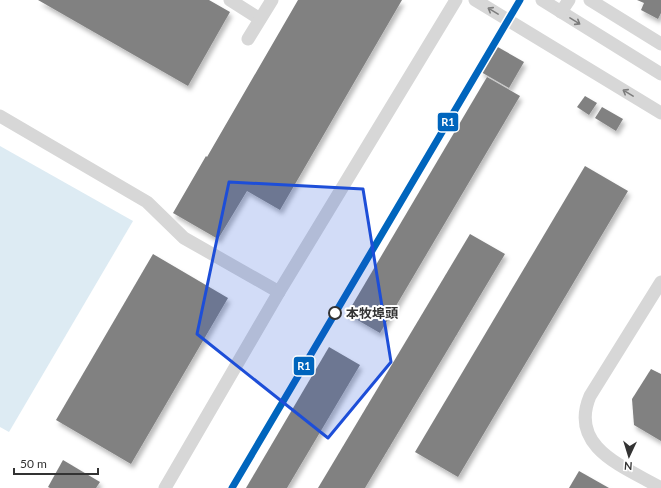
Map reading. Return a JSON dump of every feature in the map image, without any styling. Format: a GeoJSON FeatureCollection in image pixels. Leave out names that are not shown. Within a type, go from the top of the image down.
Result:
{"type":"FeatureCollection","features":[{"type":"Feature","properties":{"kind":"street"},"geometry":{"type":"LineString","coordinates":[[230,0],[260,19]]}},
{"type":"Feature","properties":{"kind":"street"},"geometry":{"type":"LineString","coordinates":[[248,39],[272,0]]}},
{"type":"Feature","properties":{"kind":"street"},"geometry":{"type":"LineString","coordinates":[[165,488],[279,292],[456,0]]}},
{"type":"Feature","properties":{"kind":"street"},"geometry":{"type":"LineString","coordinates":[[475,0],[661,113]]}},
{"type":"Feature","properties":{"kind":"street"},"geometry":{"type":"LineString","coordinates":[[542,0],[661,74]]}},
{"type":"Feature","properties":{"kind":"street"},"geometry":{"type":"LineString","coordinates":[[561,12],[569,0]]}},
{"type":"Feature","properties":{"kind":"street"},"geometry":{"type":"LineString","coordinates":[[590,0],[661,44]]}},
{"type":"Feature","properties":{"kind":"street"},"geometry":{"type":"LineString","coordinates":[[0,116],[147,202],[184,238],[279,292]]}},
{"type":"Feature","properties":{"kind":"street"},"geometry":{"type":"LineString","coordinates":[[661,282],[590,396],[584,412],[587,434],[596,447],[607,456],[661,488]]}},
{"type":"Feature","properties":{"kind":"highlighted area"},"geometry":{"type":"Polygon","coordinates":[[[229,182],[363,189],[391,362],[328,438],[197,334],[229,182]]]}},
{"type":"Feature","properties":{"kind":"shaded area"},"geometry":{"type":"Polygon","coordinates":[[[0,146],[133,221],[9,432],[0,427],[0,146]]]}},
{"type":"Feature","properties":{"kind":"building"},"geometry":{"type":"Polygon","coordinates":[[[38,0],[209,0],[230,12],[188,86],[38,0]]]}},
{"type":"Feature","properties":{"kind":"building"},"geometry":{"type":"Polygon","coordinates":[[[298,0],[402,0],[280,210],[247,191],[218,239],[173,213],[298,0]]]}},
{"type":"Feature","properties":{"kind":"building"},"geometry":{"type":"Polygon","coordinates":[[[637,0],[661,0],[661,13],[658,19],[641,10],[644,3],[637,0]]]}},
{"type":"Feature","properties":{"kind":"building"},"geometry":{"type":"Polygon","coordinates":[[[496,46],[524,62],[509,88],[481,72],[496,46]]]}},
{"type":"Feature","properties":{"kind":"building"},"geometry":{"type":"Polygon","coordinates":[[[487,77],[520,96],[380,333],[347,314],[487,77]]]}},
{"type":"Feature","properties":{"kind":"building"},"geometry":{"type":"Polygon","coordinates":[[[585,96],[597,103],[589,115],[577,107],[585,96]]]}},
{"type":"Feature","properties":{"kind":"building"},"geometry":{"type":"Polygon","coordinates":[[[602,107],[623,119],[616,131],[595,118],[602,107]]]}},
{"type":"Feature","properties":{"kind":"building"},"geometry":{"type":"Polygon","coordinates":[[[585,166],[628,191],[458,477],[415,452],[585,166]]]}},
{"type":"Feature","properties":{"kind":"building"},"geometry":{"type":"Polygon","coordinates":[[[470,234],[505,254],[365,488],[318,488],[470,234]]]}},
{"type":"Feature","properties":{"kind":"building"},"geometry":{"type":"Polygon","coordinates":[[[153,254],[228,298],[131,464],[56,420],[153,254]]]}},
{"type":"Feature","properties":{"kind":"building"},"geometry":{"type":"Polygon","coordinates":[[[329,347],[360,365],[287,488],[246,488],[329,347]]]}},
{"type":"Feature","properties":{"kind":"building"},"geometry":{"type":"Polygon","coordinates":[[[651,369],[661,374],[661,441],[634,425],[632,399],[651,369]]]}},
{"type":"Feature","properties":{"kind":"building"},"geometry":{"type":"Polygon","coordinates":[[[63,460],[100,482],[96,488],[48,487],[63,460]]]}},
{"type":"Feature","properties":{"kind":"building"},"geometry":{"type":"Polygon","coordinates":[[[579,471],[609,488],[569,488],[579,471]]]}},
{"type":"Feature","properties":{"kind":"transit line","name":"R1"},"geometry":{"type":"LineString","coordinates":[[232,488],[520,0]]}},
{"type":"Feature","properties":{"kind":"place","name":"本牧埠頭"},"geometry":{"type":"Point","coordinates":[335,313]}}]}
